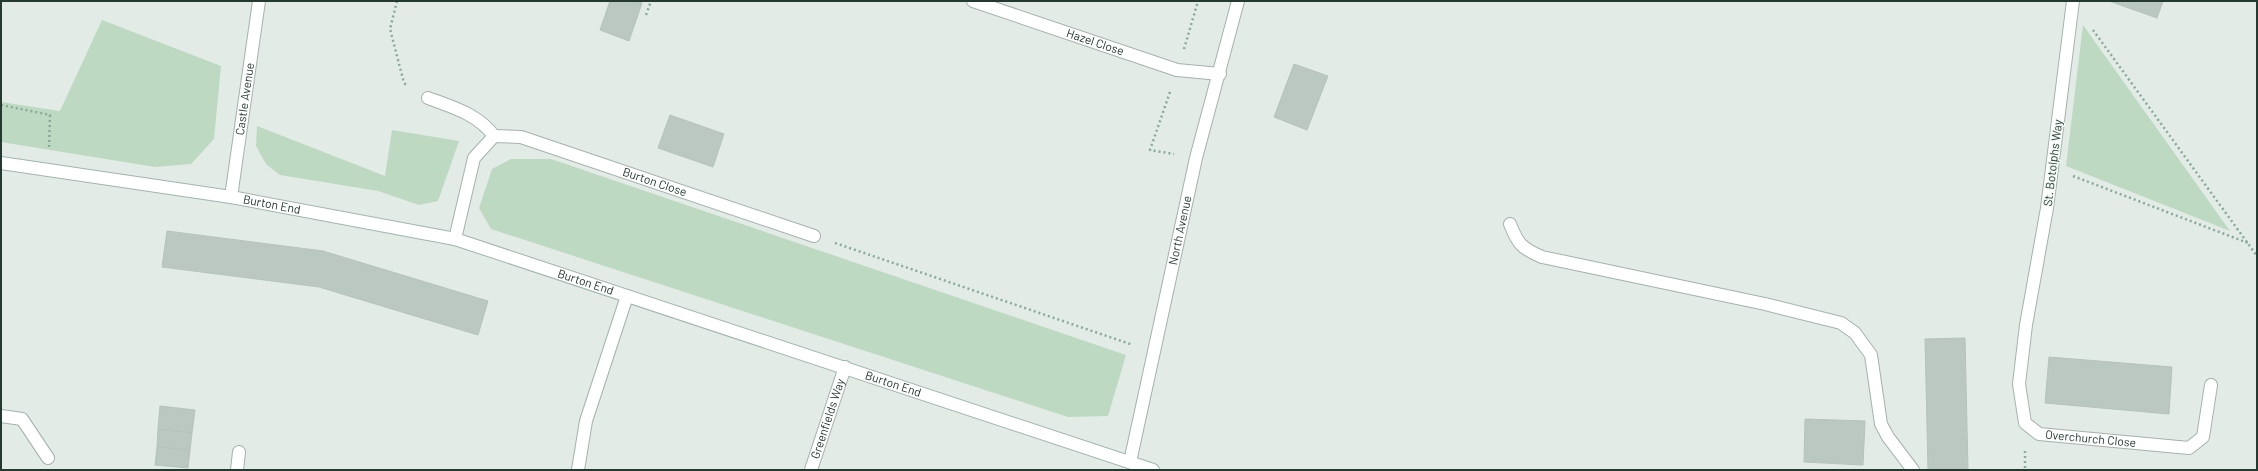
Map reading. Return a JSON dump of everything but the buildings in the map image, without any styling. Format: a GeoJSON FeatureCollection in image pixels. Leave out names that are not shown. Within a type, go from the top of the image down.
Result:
{"type":"FeatureCollection","features":[{"type":"Feature","properties":{"kind":"street","name":"Castle Avenue"},"geometry":{"type":"LineString","coordinates":[[231,197],[259,1]]}},
{"type":"Feature","properties":{"kind":"street","name":"Hazel Close"},"geometry":{"type":"LineString","coordinates":[[973,1],[1177,70],[1220,74]]}},
{"type":"Feature","properties":{"kind":"street","name":"North Avenue"},"geometry":{"type":"LineString","coordinates":[[1130,462],[1196,158],[1220,74],[1238,1]]}},
{"type":"Feature","properties":{"kind":"street","name":"St. Botolphs Way"},"geometry":{"type":"LineString","coordinates":[[2026,325],[2047,208],[2073,4]]}},
{"type":"Feature","properties":{"kind":"street"},"geometry":{"type":"LineString","coordinates":[[428,98],[470,114],[487,126],[494,136],[474,158],[455,239]]}},
{"type":"Feature","properties":{"kind":"street","name":"Burton Close"},"geometry":{"type":"LineString","coordinates":[[494,136],[521,137],[814,236]]}},
{"type":"Feature","properties":{"kind":"street","name":"Burton End"},"geometry":{"type":"LineString","coordinates":[[1,163],[231,197],[455,239],[1154,470]]}},
{"type":"Feature","properties":{"kind":"street"},"geometry":{"type":"LineString","coordinates":[[1510,224],[1517,242],[1526,250],[1542,257],[1765,304],[1841,323],[1855,333],[1871,355],[1881,424],[1888,437],[1913,470]]}},
{"type":"Feature","properties":{"kind":"street"},"geometry":{"type":"LineString","coordinates":[[578,470],[586,421],[627,296]]}},
{"type":"Feature","properties":{"kind":"street","name":"Overchurch Close"},"geometry":{"type":"LineString","coordinates":[[2026,325],[2020,384],[2025,423],[2039,434],[2189,448],[2203,437],[2210,385]]}},
{"type":"Feature","properties":{"kind":"street","name":"Greenfields Way"},"geometry":{"type":"LineString","coordinates":[[811,470],[845,367]]}},
{"type":"Feature","properties":{"kind":"street"},"geometry":{"type":"LineString","coordinates":[[1,416],[22,419],[48,458]]}},
{"type":"Feature","properties":{"kind":"street"},"geometry":{"type":"LineString","coordinates":[[237,470],[239,452]]}},
{"type":"Feature","properties":{"kind":"path"},"geometry":{"type":"LineString","coordinates":[[397,1],[390,29],[404,83],[428,98]]}},
{"type":"Feature","properties":{"kind":"path"},"geometry":{"type":"LineString","coordinates":[[646,16],[651,1]]}},
{"type":"Feature","properties":{"kind":"path"},"geometry":{"type":"LineString","coordinates":[[2073,4],[2087,21],[2257,256]]}},
{"type":"Feature","properties":{"kind":"path"},"geometry":{"type":"LineString","coordinates":[[1,105],[50,115],[48,171]]}},
{"type":"Feature","properties":{"kind":"path"},"geometry":{"type":"LineString","coordinates":[[2052,168],[2248,243]]}},
{"type":"Feature","properties":{"kind":"path"},"geometry":{"type":"LineString","coordinates":[[814,236],[1154,352]]}},
{"type":"Feature","properties":{"kind":"green space"},"geometry":{"type":"Polygon","coordinates":[[[102,20],[221,66],[214,139],[191,164],[155,167],[1,142],[1,102],[60,111],[102,20]]]}},
{"type":"Feature","properties":{"kind":"green space"},"geometry":{"type":"Polygon","coordinates":[[[2083,25],[2230,231],[2066,166],[2083,25]]]}},
{"type":"Feature","properties":{"kind":"green space"},"geometry":{"type":"Polygon","coordinates":[[[257,126],[385,176],[392,130],[459,141],[438,201],[419,205],[378,191],[280,175],[266,164],[256,146],[257,126]]]}},
{"type":"Feature","properties":{"kind":"green space"},"geometry":{"type":"Polygon","coordinates":[[[511,159],[551,159],[1126,355],[1108,416],[1068,417],[491,229],[479,208],[492,169],[511,159]]]}}]}
